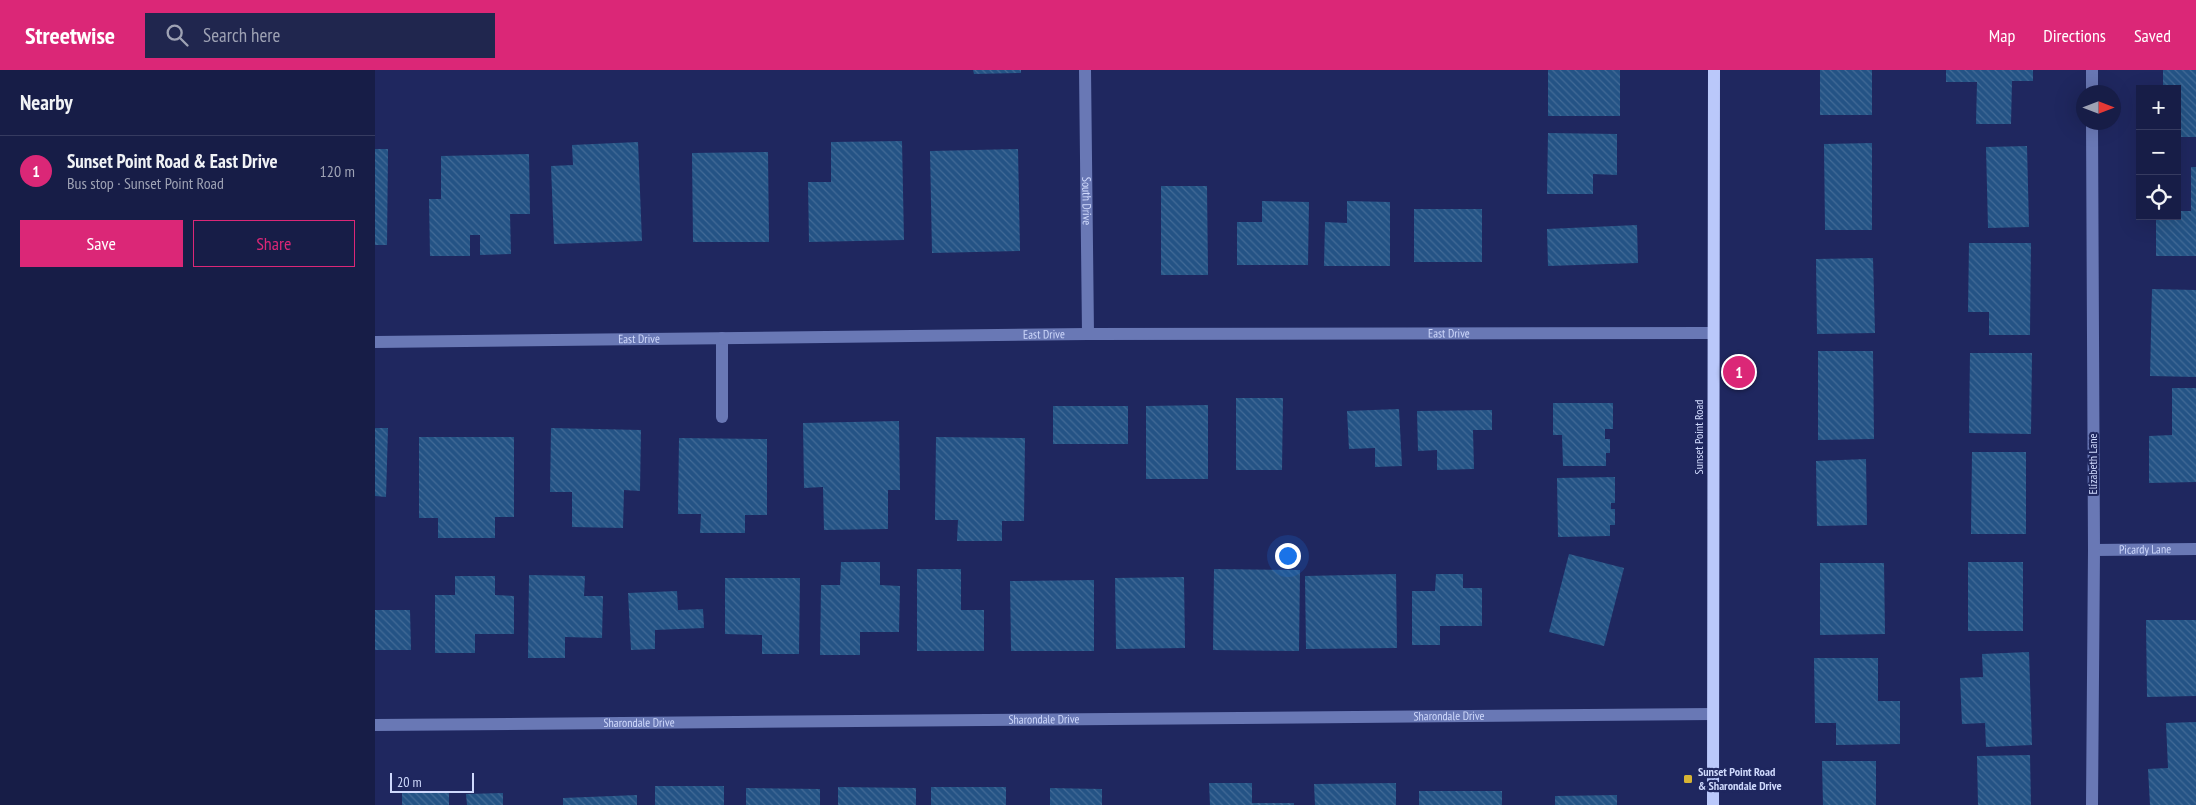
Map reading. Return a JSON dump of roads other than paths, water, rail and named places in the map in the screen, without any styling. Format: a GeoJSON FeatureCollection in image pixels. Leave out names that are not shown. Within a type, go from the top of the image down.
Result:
{"type":"FeatureCollection","features":[{"type":"Feature","properties":{"kind":"main road","name":"Sunset Point Road"},"geometry":{"type":"LineString","coordinates":[[1713,805],[1714,70]]}},
{"type":"Feature","properties":{"kind":"street","name":"South Drive"},"geometry":{"type":"LineString","coordinates":[[1085,70],[1088,334]]}},
{"type":"Feature","properties":{"kind":"street"},"geometry":{"type":"LineString","coordinates":[[2092,70],[2092,85]]}},
{"type":"Feature","properties":{"kind":"street","name":"Elizabeth Lane"},"geometry":{"type":"LineString","coordinates":[[2092,130],[2092,805]]}},
{"type":"Feature","properties":{"kind":"street","name":"East Drive"},"geometry":{"type":"LineString","coordinates":[[375,342],[1088,334],[1713,333]]}},
{"type":"Feature","properties":{"kind":"street"},"geometry":{"type":"LineString","coordinates":[[722,338],[722,417]]}},
{"type":"Feature","properties":{"kind":"street","name":"Picardy Lane"},"geometry":{"type":"LineString","coordinates":[[2093,550],[2196,549]]}},
{"type":"Feature","properties":{"kind":"street","name":"Sharondale Drive"},"geometry":{"type":"LineString","coordinates":[[375,726],[1713,714]]}},
{"type":"Feature","properties":{"kind":"place","name":"Sunset Point Road & East Drive"},"geometry":{"type":"Point","coordinates":[1739,372]}},
{"type":"Feature","properties":{"kind":"place","name":"Sunset Point Road & Sharondale Drive"},"geometry":{"type":"Point","coordinates":[1688,779]}}]}
